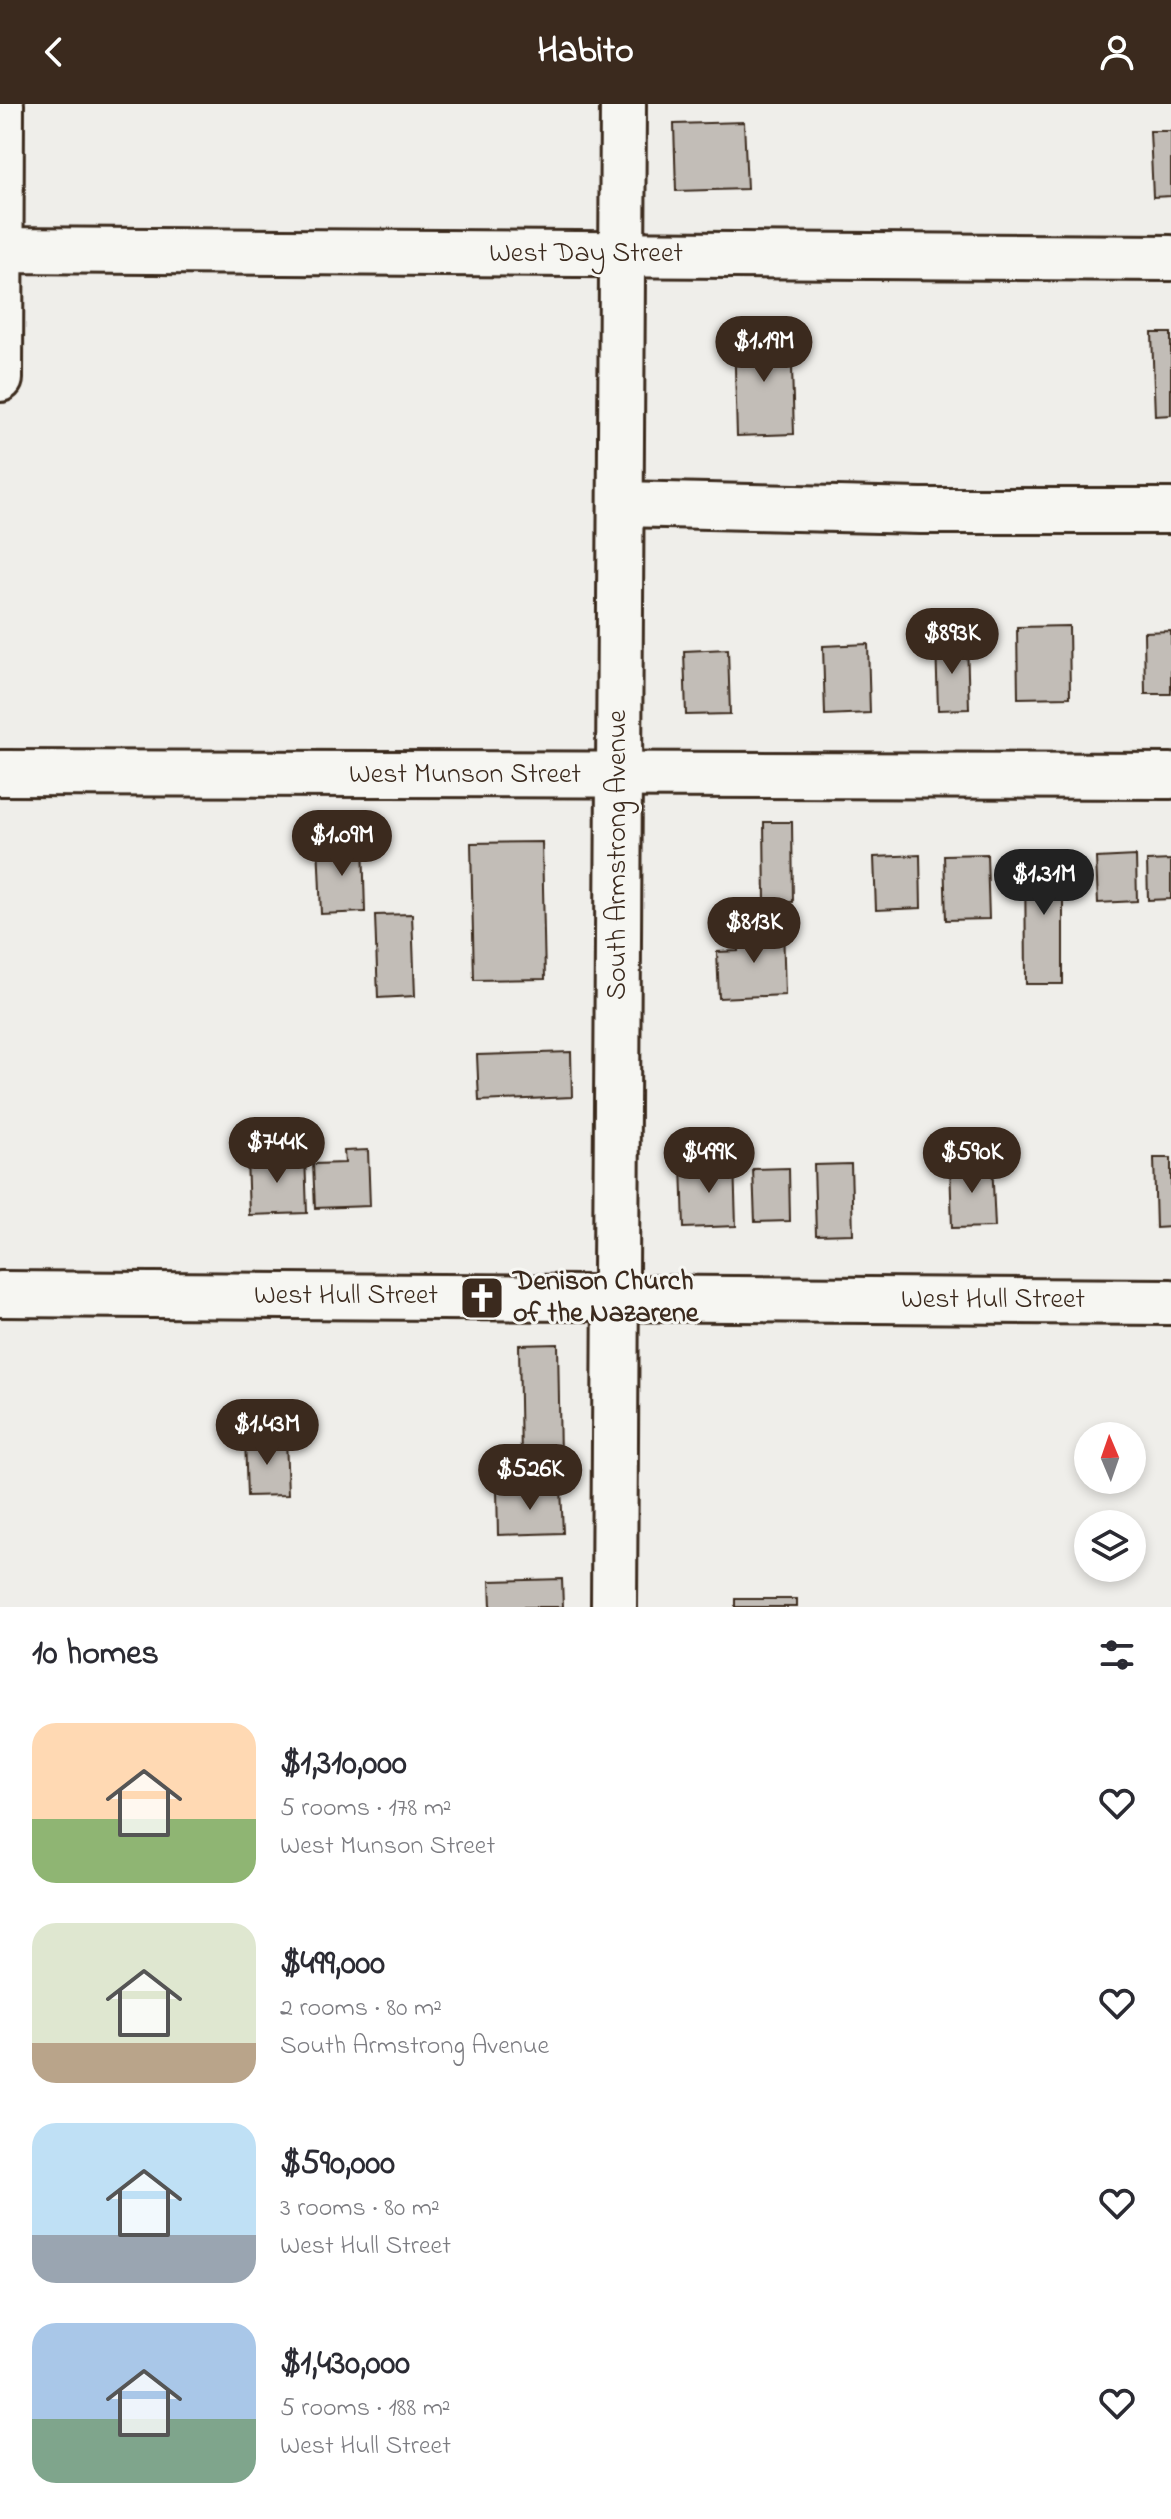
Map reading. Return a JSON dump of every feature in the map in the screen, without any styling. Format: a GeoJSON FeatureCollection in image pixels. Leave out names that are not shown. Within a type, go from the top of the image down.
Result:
{"type":"FeatureCollection","features":[{"type":"Feature","properties":{"kind":"street"},"geometry":{"type":"LineString","coordinates":[[0,379],[1,104]]}},
{"type":"Feature","properties":{"kind":"street","name":"South Armstrong Avenue"},"geometry":{"type":"LineString","coordinates":[[614,1607],[623,104]]}},
{"type":"Feature","properties":{"kind":"street","name":"West Day Street"},"geometry":{"type":"LineString","coordinates":[[1,250],[1171,258]]}},
{"type":"Feature","properties":{"kind":"street"},"geometry":{"type":"LineString","coordinates":[[621,504],[921,511],[1171,511]]}},
{"type":"Feature","properties":{"kind":"street","name":"West Munson Street"},"geometry":{"type":"LineString","coordinates":[[0,773],[1171,776]]}},
{"type":"Feature","properties":{"kind":"street","name":"West Hull Street"},"geometry":{"type":"LineString","coordinates":[[0,1294],[1171,1302]]}},
{"type":"Feature","properties":{"kind":"building"},"geometry":{"type":"Polygon","coordinates":[[[744,122],[747,189],[676,191],[674,124],[744,122]]]}},
{"type":"Feature","properties":{"kind":"building"},"geometry":{"type":"Polygon","coordinates":[[[1150,131],[1171,131],[1171,196],[1153,197],[1150,131]]]}},
{"type":"Feature","properties":{"kind":"building"},"geometry":{"type":"Polygon","coordinates":[[[791,333],[794,434],[737,436],[734,335],[791,333]]]}},
{"type":"Feature","properties":{"kind":"building"},"geometry":{"type":"Polygon","coordinates":[[[1152,333],[1171,333],[1171,415],[1155,416],[1152,333]]]}},
{"type":"Feature","properties":{"kind":"building"},"geometry":{"type":"Polygon","coordinates":[[[1069,626],[1070,697],[1018,698],[1017,627],[1069,626]]]}},
{"type":"Feature","properties":{"kind":"building"},"geometry":{"type":"Polygon","coordinates":[[[1171,631],[1171,694],[1145,694],[1144,632],[1171,631]]]}},
{"type":"Feature","properties":{"kind":"building"},"geometry":{"type":"Polygon","coordinates":[[[967,641],[969,709],[938,710],[936,642],[967,641]]]}},
{"type":"Feature","properties":{"kind":"building"},"geometry":{"type":"Polygon","coordinates":[[[868,644],[870,713],[825,715],[823,646],[868,644]]]}},
{"type":"Feature","properties":{"kind":"building"},"geometry":{"type":"Polygon","coordinates":[[[728,649],[730,714],[686,715],[684,651],[728,649]]]}},
{"type":"Feature","properties":{"kind":"building"},"geometry":{"type":"Polygon","coordinates":[[[764,822],[792,822],[793,902],[765,902],[764,822]]]}},
{"type":"Feature","properties":{"kind":"building"},"geometry":{"type":"Polygon","coordinates":[[[363,842],[365,912],[321,914],[318,843],[363,842]]]}},
{"type":"Feature","properties":{"kind":"building"},"geometry":{"type":"Polygon","coordinates":[[[542,842],[545,979],[474,980],[471,843],[542,842]]]}},
{"type":"Feature","properties":{"kind":"building"},"geometry":{"type":"Polygon","coordinates":[[[1025,851],[1063,851],[1063,984],[1026,984],[1025,851]]]}},
{"type":"Feature","properties":{"kind":"building"},"geometry":{"type":"Polygon","coordinates":[[[987,854],[989,919],[946,920],[944,855],[987,854]]]}},
{"type":"Feature","properties":{"kind":"building"},"geometry":{"type":"Polygon","coordinates":[[[920,855],[921,908],[876,910],[874,857],[920,855]]]}},
{"type":"Feature","properties":{"kind":"building"},"geometry":{"type":"Polygon","coordinates":[[[1136,856],[1137,901],[1098,903],[1096,858],[1136,856]]]}},
{"type":"Feature","properties":{"kind":"building"},"geometry":{"type":"Polygon","coordinates":[[[1171,860],[1171,899],[1148,900],[1147,861],[1171,860]]]}},
{"type":"Feature","properties":{"kind":"building"},"geometry":{"type":"Polygon","coordinates":[[[412,914],[415,996],[378,998],[375,915],[412,914]]]}},
{"type":"Feature","properties":{"kind":"building"},"geometry":{"type":"Polygon","coordinates":[[[783,926],[785,995],[719,998],[717,952],[738,951],[737,929],[783,926]]]}},
{"type":"Feature","properties":{"kind":"building"},"geometry":{"type":"Polygon","coordinates":[[[571,1052],[572,1097],[479,1101],[477,1055],[571,1052]]]}},
{"type":"Feature","properties":{"kind":"building"},"geometry":{"type":"Polygon","coordinates":[[[368,1150],[370,1206],[315,1208],[313,1164],[345,1163],[344,1151],[368,1150]]]}},
{"type":"Feature","properties":{"kind":"building"},"geometry":{"type":"Polygon","coordinates":[[[305,1155],[307,1213],[249,1215],[247,1157],[305,1155]]]}},
{"type":"Feature","properties":{"kind":"building"},"geometry":{"type":"Polygon","coordinates":[[[1154,1158],[1171,1158],[1171,1227],[1156,1228],[1154,1158]]]}},
{"type":"Feature","properties":{"kind":"building"},"geometry":{"type":"Polygon","coordinates":[[[734,1162],[736,1226],[684,1228],[682,1164],[734,1162]]]}},
{"type":"Feature","properties":{"kind":"building"},"geometry":{"type":"Polygon","coordinates":[[[992,1162],[995,1227],[952,1228],[950,1163],[992,1162]]]}},
{"type":"Feature","properties":{"kind":"building"},"geometry":{"type":"Polygon","coordinates":[[[851,1164],[853,1234],[816,1235],[814,1165],[851,1164]]]}},
{"type":"Feature","properties":{"kind":"building"},"geometry":{"type":"Polygon","coordinates":[[[789,1168],[790,1221],[755,1222],[753,1169],[789,1168]]]}},
{"type":"Feature","properties":{"kind":"building"},"geometry":{"type":"Polygon","coordinates":[[[558,1344],[560,1457],[521,1458],[519,1345],[558,1344]]]}},
{"type":"Feature","properties":{"kind":"building"},"geometry":{"type":"Polygon","coordinates":[[[286,1437],[288,1495],[247,1496],[245,1439],[286,1437]]]}},
{"type":"Feature","properties":{"kind":"building"},"geometry":{"type":"Polygon","coordinates":[[[561,1488],[563,1533],[498,1535],[497,1490],[561,1488]]]}},
{"type":"Feature","properties":{"kind":"building"},"geometry":{"type":"Polygon","coordinates":[[[562,1579],[563,1607],[491,1607],[490,1581],[562,1579]]]}},
{"type":"Feature","properties":{"kind":"building"},"geometry":{"type":"Polygon","coordinates":[[[735,1599],[797,1599],[797,1607],[735,1607],[735,1599]]]}},
{"type":"Feature","properties":{"kind":"place","name":"Denison Church of the Nazarene"},"geometry":{"type":"Point","coordinates":[482,1298]}}]}
